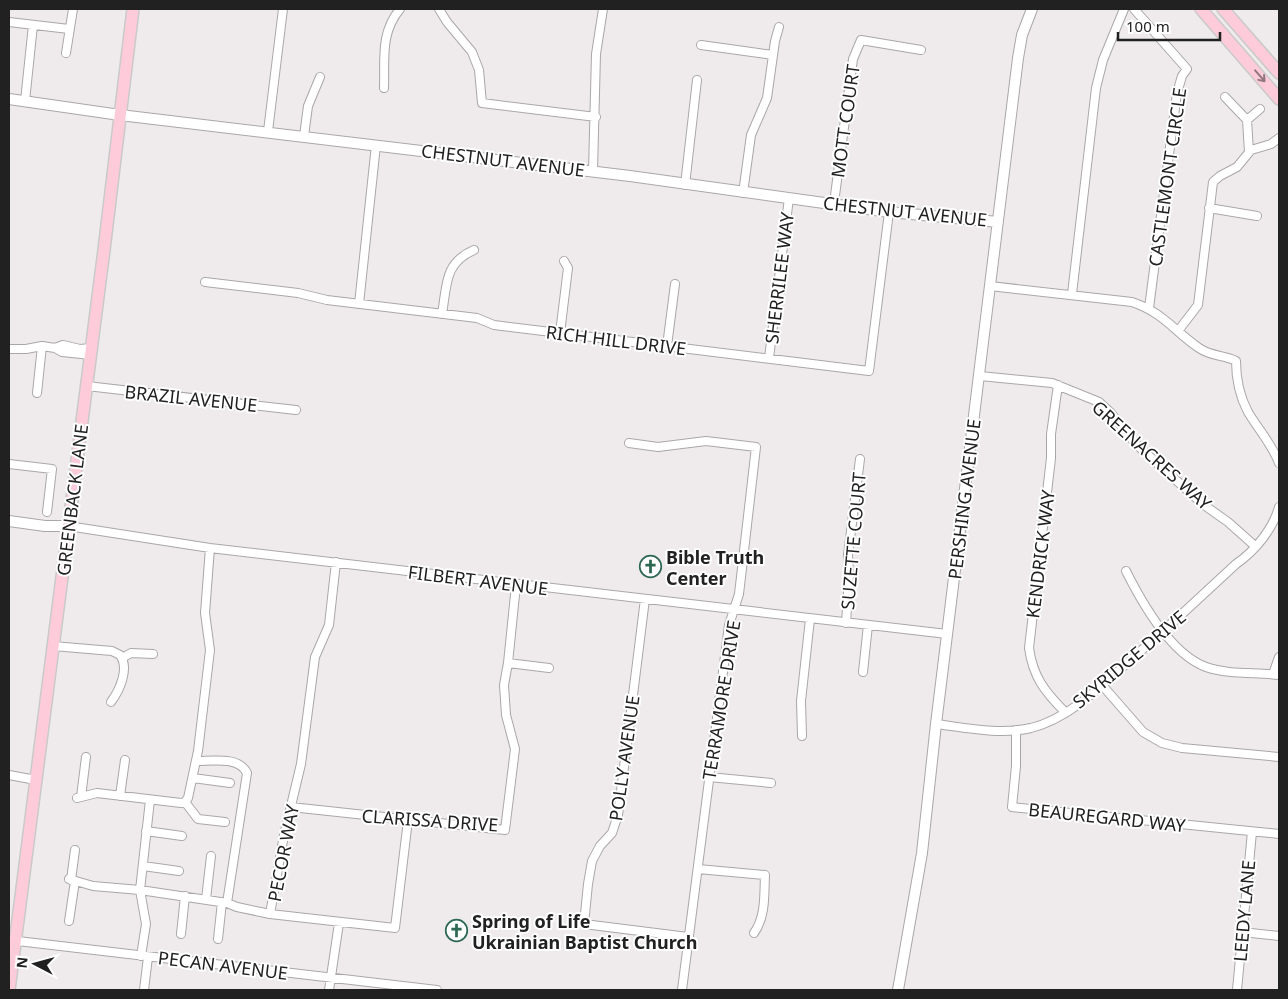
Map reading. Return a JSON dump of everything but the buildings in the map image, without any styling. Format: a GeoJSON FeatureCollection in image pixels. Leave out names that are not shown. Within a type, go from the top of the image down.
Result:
{"type":"FeatureCollection","features":[{"type":"Feature","properties":{"kind":"main road","name":"GREENBACK LANE"},"geometry":{"type":"LineString","coordinates":[[9,990],[12,940],[54,646],[133,9]]}},
{"type":"Feature","properties":{"kind":"main road"},"geometry":{"type":"LineString","coordinates":[[1201,9],[1279,99]]}},
{"type":"Feature","properties":{"kind":"main road"},"geometry":{"type":"LineString","coordinates":[[1224,9],[1279,73]]}},
{"type":"Feature","properties":{"kind":"street"},"geometry":{"type":"LineString","coordinates":[[66,53],[73,9]]}},
{"type":"Feature","properties":{"kind":"street"},"geometry":{"type":"LineString","coordinates":[[268,131],[283,9]]}},
{"type":"Feature","properties":{"kind":"street"},"geometry":{"type":"LineString","coordinates":[[384,88],[385,39],[392,20],[400,9]]}},
{"type":"Feature","properties":{"kind":"street"},"geometry":{"type":"LineString","coordinates":[[439,9],[447,22],[472,52],[479,70],[482,103],[596,117]]}},
{"type":"Feature","properties":{"kind":"street"},"geometry":{"type":"LineString","coordinates":[[593,171],[596,117],[596,54],[603,9]]}},
{"type":"Feature","properties":{"kind":"street","name":"PERSHING AVENUE"},"geometry":{"type":"LineString","coordinates":[[898,990],[922,853],[936,724],[1018,58],[1022,35],[1032,9]]}},
{"type":"Feature","properties":{"kind":"street"},"geometry":{"type":"LineString","coordinates":[[1072,294],[1096,88],[1103,60],[1124,9]]}},
{"type":"Feature","properties":{"kind":"street","name":"CASTLEMONT CIRCLE"},"geometry":{"type":"LineString","coordinates":[[1134,9],[1187,69],[1182,76],[1176,94],[1149,308]]}},
{"type":"Feature","properties":{"kind":"street"},"geometry":{"type":"LineString","coordinates":[[9,22],[69,29]]}},
{"type":"Feature","properties":{"kind":"street"},"geometry":{"type":"LineString","coordinates":[[25,101],[33,25]]}},
{"type":"Feature","properties":{"kind":"street"},"geometry":{"type":"LineString","coordinates":[[743,193],[751,135],[767,98],[772,55],[779,27]]}},
{"type":"Feature","properties":{"kind":"street","name":"MOTT COURT"},"geometry":{"type":"LineString","coordinates":[[834,203],[853,59],[861,40],[921,50]]}},
{"type":"Feature","properties":{"kind":"street"},"geometry":{"type":"LineString","coordinates":[[701,45],[772,55]]}},
{"type":"Feature","properties":{"kind":"street"},"geometry":{"type":"LineString","coordinates":[[304,136],[308,106],[320,77]]}},
{"type":"Feature","properties":{"kind":"street"},"geometry":{"type":"LineString","coordinates":[[685,185],[697,80]]}},
{"type":"Feature","properties":{"kind":"street"},"geometry":{"type":"LineString","coordinates":[[1225,97],[1248,120],[1249,152]]}},
{"type":"Feature","properties":{"kind":"street","name":"CHESTNUT AVENUE"},"geometry":{"type":"LineString","coordinates":[[9,99],[120,115],[268,131],[593,171],[889,212],[998,222]]}},
{"type":"Feature","properties":{"kind":"street"},"geometry":{"type":"LineString","coordinates":[[1248,120],[1260,109]]}},
{"type":"Feature","properties":{"kind":"street"},"geometry":{"type":"LineString","coordinates":[[1178,331],[1198,305],[1213,182],[1237,166],[1254,148],[1275,142],[1279,138]]}},
{"type":"Feature","properties":{"kind":"street"},"geometry":{"type":"LineString","coordinates":[[360,304],[376,145]]}},
{"type":"Feature","properties":{"kind":"street","name":"SHERRILEE WAY"},"geometry":{"type":"LineString","coordinates":[[769,358],[789,198]]}},
{"type":"Feature","properties":{"kind":"street"},"geometry":{"type":"LineString","coordinates":[[1209,208],[1257,216]]}},
{"type":"Feature","properties":{"kind":"street","name":"RICH HILL DRIVE"},"geometry":{"type":"LineString","coordinates":[[205,282],[298,293],[327,300],[477,318],[494,325],[869,371],[889,212]]}},
{"type":"Feature","properties":{"kind":"street"},"geometry":{"type":"LineString","coordinates":[[442,314],[451,268],[458,258],[474,250]]}},
{"type":"Feature","properties":{"kind":"street"},"geometry":{"type":"LineString","coordinates":[[560,333],[568,268],[564,261]]}},
{"type":"Feature","properties":{"kind":"street"},"geometry":{"type":"LineString","coordinates":[[667,346],[675,284]]}},
{"type":"Feature","properties":{"kind":"street"},"geometry":{"type":"LineString","coordinates":[[990,286],[1126,300],[1149,308],[1160,315],[1199,348],[1209,354],[1236,361],[1238,385],[1247,409],[1274,450],[1279,463]]}},
{"type":"Feature","properties":{"kind":"street"},"geometry":{"type":"LineString","coordinates":[[9,349],[26,349],[42,346],[55,348],[63,345],[91,352]]}},
{"type":"Feature","properties":{"kind":"street"},"geometry":{"type":"LineString","coordinates":[[37,392],[42,346]]}},
{"type":"Feature","properties":{"kind":"street","name":"GREENACRES WAY"},"geometry":{"type":"LineString","coordinates":[[980,376],[1047,382],[1099,402],[1149,456],[1204,505],[1228,522],[1255,546]]}},
{"type":"Feature","properties":{"kind":"street","name":"BRAZIL AVENUE"},"geometry":{"type":"LineString","coordinates":[[87,386],[296,410]]}},
{"type":"Feature","properties":{"kind":"street","name":"KENDRICK WAY"},"geometry":{"type":"LineString","coordinates":[[1058,386],[1051,434],[1052,458],[1029,648],[1031,659],[1042,687],[1065,712]]}},
{"type":"Feature","properties":{"kind":"street","name":"TERRAMORE DRIVE"},"geometry":{"type":"LineString","coordinates":[[629,443],[668,446],[706,441],[756,447],[739,594],[729,625],[682,990]]}},
{"type":"Feature","properties":{"kind":"street","name":"SUZETTE COURT"},"geometry":{"type":"LineString","coordinates":[[846,622],[850,576],[848,555],[860,459]]}},
{"type":"Feature","properties":{"kind":"street"},"geometry":{"type":"LineString","coordinates":[[9,464],[52,469],[47,512]]}},
{"type":"Feature","properties":{"kind":"street","name":"SKYRIDGE DRIVE"},"geometry":{"type":"LineString","coordinates":[[936,724],[991,730],[1016,730],[1043,724],[1065,712],[1102,685],[1236,564],[1248,556],[1273,523],[1279,507]]}},
{"type":"Feature","properties":{"kind":"street","name":"FILBERT AVENUE"},"geometry":{"type":"LineString","coordinates":[[9,521],[45,526],[68,526],[210,548],[516,585],[947,634]]}},
{"type":"Feature","properties":{"kind":"street"},"geometry":{"type":"LineString","coordinates":[[185,802],[189,796],[198,751],[210,650],[205,613],[210,548]]}},
{"type":"Feature","properties":{"kind":"street","name":"PECOR WAY"},"geometry":{"type":"LineString","coordinates":[[336,562],[329,625],[315,656],[301,764],[284,835],[270,914],[395,928],[408,820]]}},
{"type":"Feature","properties":{"kind":"street"},"geometry":{"type":"LineString","coordinates":[[1126,570],[1143,603],[1164,631],[1191,660],[1221,670],[1276,674],[1279,657]]}},
{"type":"Feature","properties":{"kind":"street","name":"CLARISSA DRIVE"},"geometry":{"type":"LineString","coordinates":[[291,807],[505,830],[515,750],[506,715],[504,685],[516,585]]}},
{"type":"Feature","properties":{"kind":"street","name":"POLLY AVENUE"},"geometry":{"type":"LineString","coordinates":[[645,599],[618,815],[612,833],[600,846],[592,861],[584,924],[688,937]]}},
{"type":"Feature","properties":{"kind":"street"},"geometry":{"type":"LineString","coordinates":[[802,736],[801,701],[810,619]]}},
{"type":"Feature","properties":{"kind":"street"},"geometry":{"type":"LineString","coordinates":[[863,672],[868,625]]}},
{"type":"Feature","properties":{"kind":"street"},"geometry":{"type":"LineString","coordinates":[[54,646],[112,651],[118,654],[122,658],[124,665],[120,690],[111,702]]}},
{"type":"Feature","properties":{"kind":"street"},"geometry":{"type":"LineString","coordinates":[[122,658],[131,653],[153,654]]}},
{"type":"Feature","properties":{"kind":"street"},"geometry":{"type":"LineString","coordinates":[[508,664],[549,668]]}},
{"type":"Feature","properties":{"kind":"street"},"geometry":{"type":"LineString","coordinates":[[1102,685],[1143,732],[1162,744],[1182,748],[1279,757]]}},
{"type":"Feature","properties":{"kind":"street","name":"BEAUREGARD WAY"},"geometry":{"type":"LineString","coordinates":[[1016,730],[1016,766],[1012,807],[1279,834]]}},
{"type":"Feature","properties":{"kind":"street"},"geometry":{"type":"LineString","coordinates":[[86,757],[79,798],[97,793],[150,800],[185,802],[198,819],[225,822]]}},
{"type":"Feature","properties":{"kind":"street"},"geometry":{"type":"LineString","coordinates":[[120,796],[124,760]]}},
{"type":"Feature","properties":{"kind":"street"},"geometry":{"type":"LineString","coordinates":[[196,762],[234,762],[244,767],[248,773],[218,939]]}},
{"type":"Feature","properties":{"kind":"street"},"geometry":{"type":"LineString","coordinates":[[9,775],[36,780]]}},
{"type":"Feature","properties":{"kind":"street"},"geometry":{"type":"LineString","coordinates":[[709,777],[771,783]]}},
{"type":"Feature","properties":{"kind":"street"},"geometry":{"type":"LineString","coordinates":[[193,778],[230,783]]}},
{"type":"Feature","properties":{"kind":"street"},"geometry":{"type":"LineString","coordinates":[[144,990],[146,924],[140,890],[150,800]]}},
{"type":"Feature","properties":{"kind":"street"},"geometry":{"type":"LineString","coordinates":[[146,831],[182,836]]}},
{"type":"Feature","properties":{"kind":"street","name":"LEEDY LANE"},"geometry":{"type":"LineString","coordinates":[[1237,990],[1252,832]]}},
{"type":"Feature","properties":{"kind":"street"},"geometry":{"type":"LineString","coordinates":[[69,921],[75,850]]}},
{"type":"Feature","properties":{"kind":"street"},"geometry":{"type":"LineString","coordinates":[[206,899],[211,856]]}},
{"type":"Feature","properties":{"kind":"street"},"geometry":{"type":"LineString","coordinates":[[143,866],[178,871]]}},
{"type":"Feature","properties":{"kind":"street"},"geometry":{"type":"LineString","coordinates":[[698,869],[765,875],[763,910],[760,923],[754,933]]}},
{"type":"Feature","properties":{"kind":"street"},"geometry":{"type":"LineString","coordinates":[[72,880],[93,886],[140,890],[225,902],[270,914]]}},
{"type":"Feature","properties":{"kind":"street"},"geometry":{"type":"LineString","coordinates":[[181,934],[185,896]]}},
{"type":"Feature","properties":{"kind":"street"},"geometry":{"type":"LineString","coordinates":[[329,990],[339,922]]}},
{"type":"Feature","properties":{"kind":"street"},"geometry":{"type":"LineString","coordinates":[[1242,932],[1279,936]]}},
{"type":"Feature","properties":{"kind":"street","name":"PECAN AVENUE"},"geometry":{"type":"LineString","coordinates":[[12,940],[437,990]]}},
{"type":"Feature","properties":{"kind":"place","name":"Bible Truth Center"},"geometry":{"type":"Point","coordinates":[650,567]}},
{"type":"Feature","properties":{"kind":"place","name":"Spring of Life Ukrainian Baptist Church"},"geometry":{"type":"Point","coordinates":[456,931]}}]}
